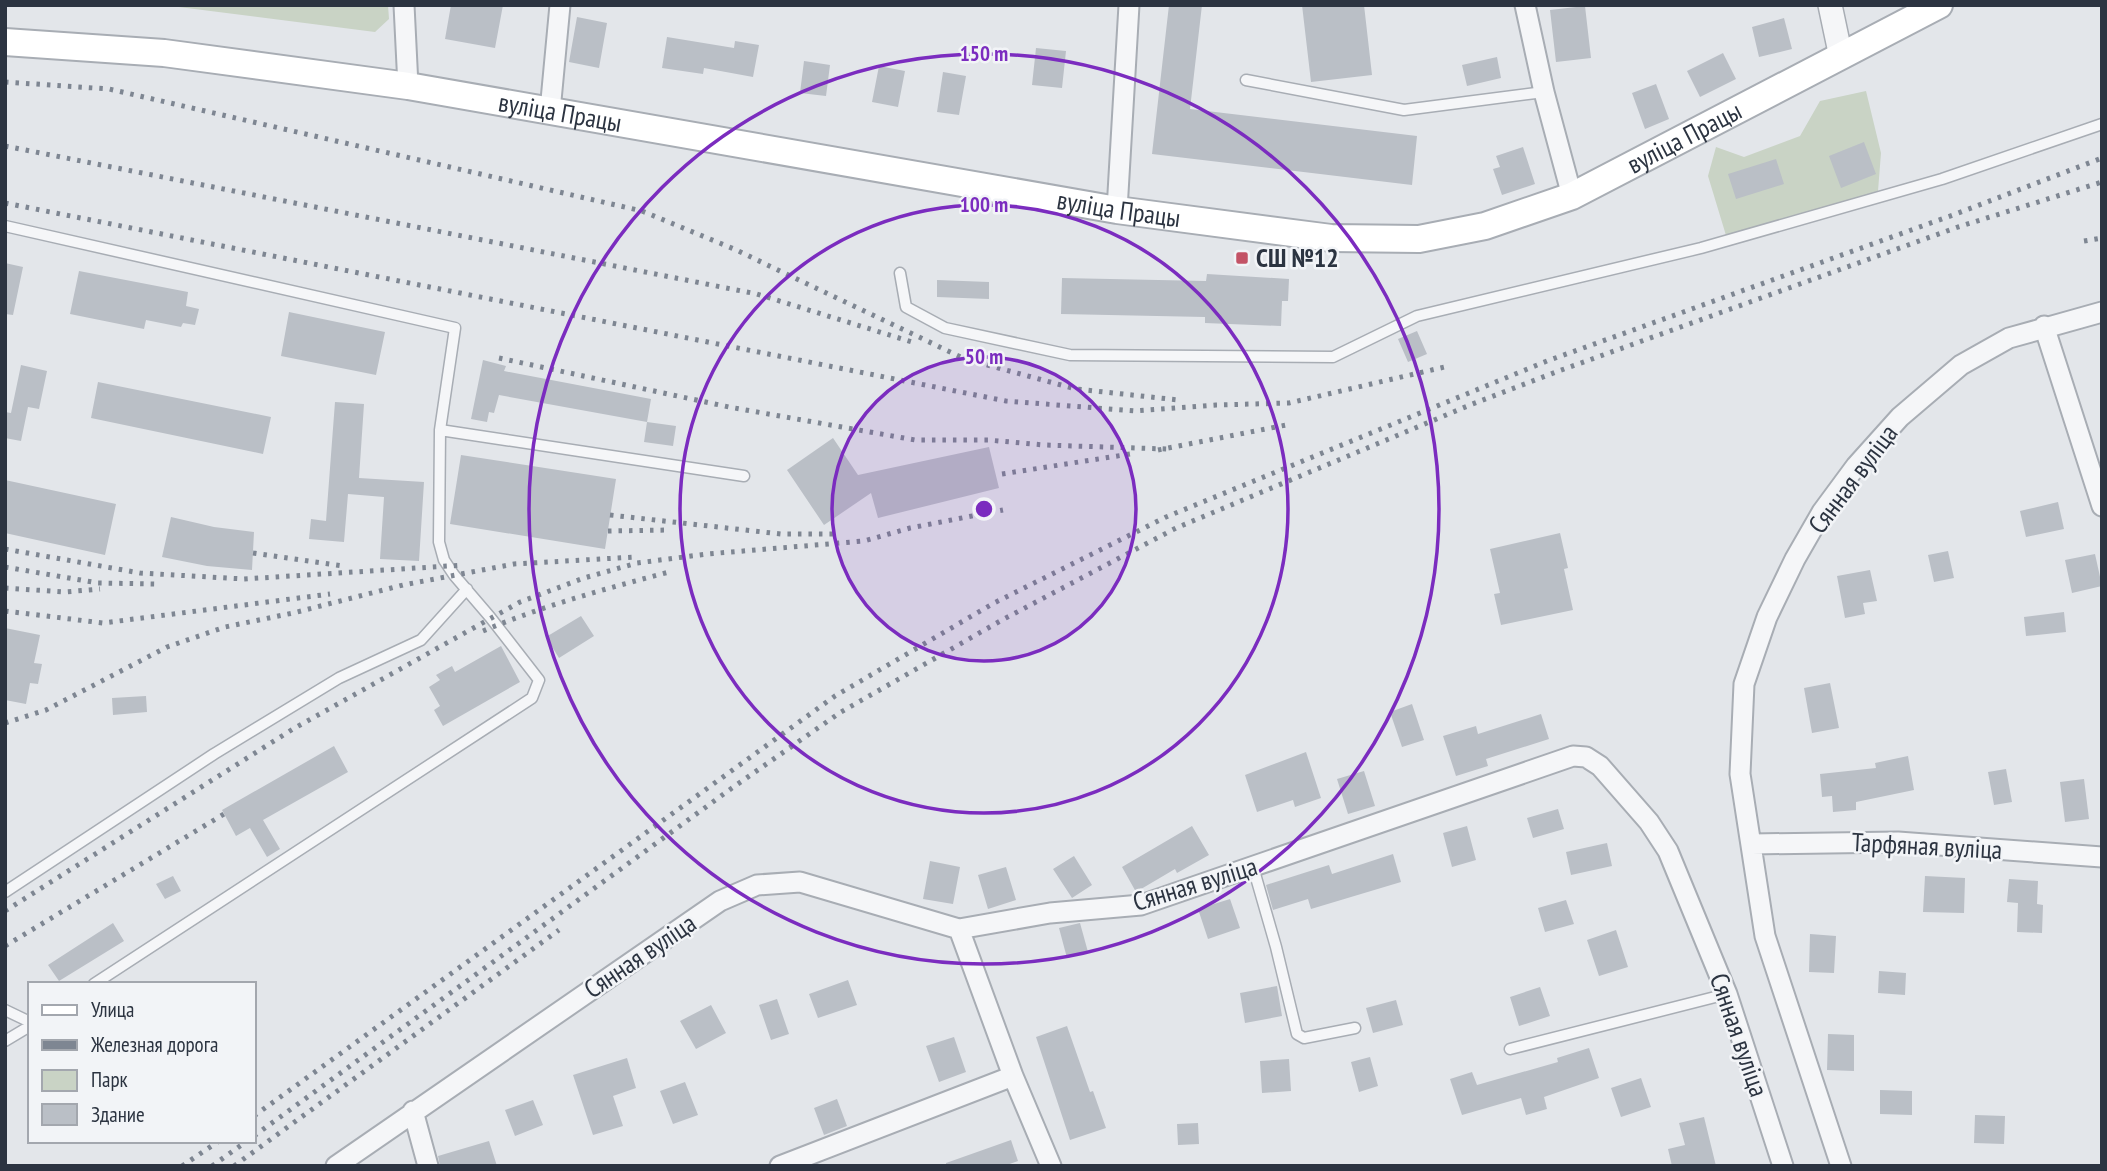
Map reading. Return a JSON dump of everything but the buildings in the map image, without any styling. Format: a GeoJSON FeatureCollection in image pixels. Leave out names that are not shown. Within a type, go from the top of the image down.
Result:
{"type":"FeatureCollection","features":[{"type":"Feature","properties":{"kind":"main road","name":"вуліца Працы"},"geometry":{"type":"LineString","coordinates":[[5,42],[164,52],[408,86],[1117,210],[1331,238],[1419,239],[1485,226],[1572,196],[1938,5]]}},
{"type":"Feature","properties":{"kind":"street"},"geometry":{"type":"LineString","coordinates":[[404,5],[408,86]]}},
{"type":"Feature","properties":{"kind":"street"},"geometry":{"type":"LineString","coordinates":[[550,111],[560,5]]}},
{"type":"Feature","properties":{"kind":"street"},"geometry":{"type":"LineString","coordinates":[[1117,210],[1129,5]]}},
{"type":"Feature","properties":{"kind":"street"},"geometry":{"type":"LineString","coordinates":[[1525,5],[1544,92],[1572,196]]}},
{"type":"Feature","properties":{"kind":"street"},"geometry":{"type":"LineString","coordinates":[[1830,5],[1842,57]]}},
{"type":"Feature","properties":{"kind":"street","name":"Сянная вуліца"},"geometry":{"type":"LineString","coordinates":[[1841,1166],[1765,936],[1740,774],[1744,684],[1768,617],[1795,559],[1822,512],[1856,466],[1900,417],[1961,365],[2009,338],[2044,326],[2102,312]]}},
{"type":"Feature","properties":{"kind":"street"},"geometry":{"type":"LineString","coordinates":[[2044,326],[2102,506]]}},
{"type":"Feature","properties":{"kind":"street","name":"Сянная вуліца"},"geometry":{"type":"LineString","coordinates":[[336,1166],[720,901],[757,884],[800,882],[959,929],[1050,913],[1141,905],[1573,756],[1586,757],[1600,766],[1649,822],[1668,851],[1727,994],[1783,1166]]}},
{"type":"Feature","properties":{"kind":"street","name":"Тарфяная вуліца"},"geometry":{"type":"LineString","coordinates":[[1752,844],[1898,842],[2102,857]]}},
{"type":"Feature","properties":{"kind":"street"},"geometry":{"type":"LineString","coordinates":[[959,929],[1013,1076],[1051,1166]]}},
{"type":"Feature","properties":{"kind":"street"},"geometry":{"type":"LineString","coordinates":[[780,1166],[1013,1076]]}},
{"type":"Feature","properties":{"kind":"street"},"geometry":{"type":"LineString","coordinates":[[413,1111],[428,1166]]}},
{"type":"Feature","properties":{"kind":"lane"},"geometry":{"type":"LineString","coordinates":[[1246,80],[1404,110],[1544,92]]}},
{"type":"Feature","properties":{"kind":"lane"},"geometry":{"type":"LineString","coordinates":[[900,273],[906,307],[945,328],[1070,355],[1333,357],[1418,316],[1701,248],[1942,179],[2102,124]]}},
{"type":"Feature","properties":{"kind":"lane"},"geometry":{"type":"LineString","coordinates":[[5,226],[455,328],[440,430],[439,542],[444,560],[454,575],[539,680],[532,698],[97,982]]}},
{"type":"Feature","properties":{"kind":"lane"},"geometry":{"type":"LineString","coordinates":[[440,430],[744,476]]}},
{"type":"Feature","properties":{"kind":"lane"},"geometry":{"type":"LineString","coordinates":[[5,892],[214,754],[339,678],[421,640],[467,589]]}},
{"type":"Feature","properties":{"kind":"lane"},"geometry":{"type":"LineString","coordinates":[[1253,867],[1297,1034],[1304,1038],[1355,1028]]}},
{"type":"Feature","properties":{"kind":"lane"},"geometry":{"type":"LineString","coordinates":[[1510,1049],[1727,994]]}},
{"type":"Feature","properties":{"kind":"lane"},"geometry":{"type":"LineString","coordinates":[[5,1010],[28,1023]]}},
{"type":"Feature","properties":{"kind":"lane"},"geometry":{"type":"LineString","coordinates":[[5,1041],[28,1025]]}},
{"type":"Feature","properties":{"kind":"green space"},"geometry":{"type":"Polygon","coordinates":[[[163,5],[388,5],[389,19],[375,32],[163,5]]]}},
{"type":"Feature","properties":{"kind":"green space"},"geometry":{"type":"Polygon","coordinates":[[[1866,91],[1881,153],[1878,191],[1728,242],[1708,176],[1716,147],[1744,157],[1800,136],[1820,101],[1866,91]]]}},
{"type":"Feature","properties":{"kind":"railway"},"geometry":{"type":"LineString","coordinates":[[5,82],[109,89],[642,211],[734,249],[965,359],[1076,389],[1178,400]]}},
{"type":"Feature","properties":{"kind":"railway"},"geometry":{"type":"LineString","coordinates":[[5,146],[757,294],[912,342]]}},
{"type":"Feature","properties":{"kind":"railway"},"geometry":{"type":"LineString","coordinates":[[256,1115],[835,696],[994,603],[1166,517],[1547,361],[1953,215],[2102,158]]}},
{"type":"Feature","properties":{"kind":"railway"},"geometry":{"type":"LineString","coordinates":[[256,1135],[732,788],[841,712],[1002,620],[1176,528],[1470,405],[1556,372],[1958,227],[2102,182]]}},
{"type":"Feature","properties":{"kind":"railway"},"geometry":{"type":"LineString","coordinates":[[5,203],[1006,401],[1135,411],[1289,403],[1449,366]]}},
{"type":"Feature","properties":{"kind":"railway"},"geometry":{"type":"LineString","coordinates":[[2084,241],[2102,238]]}},
{"type":"Feature","properties":{"kind":"railway"},"geometry":{"type":"LineString","coordinates":[[499,358],[729,407],[915,440],[988,440],[1044,445],[1167,449]]}},
{"type":"Feature","properties":{"kind":"railway"},"geometry":{"type":"LineString","coordinates":[[1158,450],[1286,425]]}},
{"type":"Feature","properties":{"kind":"railway"},"geometry":{"type":"LineString","coordinates":[[1002,474],[1130,454]]}},
{"type":"Feature","properties":{"kind":"railway"},"geometry":{"type":"LineString","coordinates":[[5,911],[293,729],[520,602],[584,578],[637,563],[707,554],[864,541],[910,528],[1003,510]]}},
{"type":"Feature","properties":{"kind":"railway"},"geometry":{"type":"LineString","coordinates":[[610,515],[781,534],[837,534]]}},
{"type":"Feature","properties":{"kind":"railway"},"geometry":{"type":"LineString","coordinates":[[608,531],[669,530]]}},
{"type":"Feature","properties":{"kind":"railway"},"geometry":{"type":"LineString","coordinates":[[5,549],[140,573],[244,579],[464,565]]}},
{"type":"Feature","properties":{"kind":"railway"},"geometry":{"type":"LineString","coordinates":[[253,553],[343,566]]}},
{"type":"Feature","properties":{"kind":"railway"},"geometry":{"type":"LineString","coordinates":[[5,723],[46,710],[167,647],[225,627],[403,585],[514,564],[635,557]]}},
{"type":"Feature","properties":{"kind":"railway"},"geometry":{"type":"LineString","coordinates":[[5,567],[98,583],[158,584]]}},
{"type":"Feature","properties":{"kind":"railway"},"geometry":{"type":"LineString","coordinates":[[483,631],[553,605],[673,571]]}},
{"type":"Feature","properties":{"kind":"railway"},"geometry":{"type":"LineString","coordinates":[[5,588],[64,592],[100,589]]}},
{"type":"Feature","properties":{"kind":"railway"},"geometry":{"type":"LineString","coordinates":[[5,611],[103,623],[330,594]]}},
{"type":"Feature","properties":{"kind":"railway"},"geometry":{"type":"LineString","coordinates":[[5,946],[224,814]]}},
{"type":"Feature","properties":{"kind":"railway"},"geometry":{"type":"LineString","coordinates":[[234,1166],[559,930]]}},
{"type":"Feature","properties":{"kind":"railway"},"geometry":{"type":"LineString","coordinates":[[182,1166],[216,1143]]}},
{"type":"Feature","properties":{"kind":"railway"},"geometry":{"type":"LineString","coordinates":[[212,1166],[244,1143]]}},
{"type":"Feature","properties":{"kind":"place","name":"СШ №12"},"geometry":{"type":"Point","coordinates":[1242,258]}}]}
